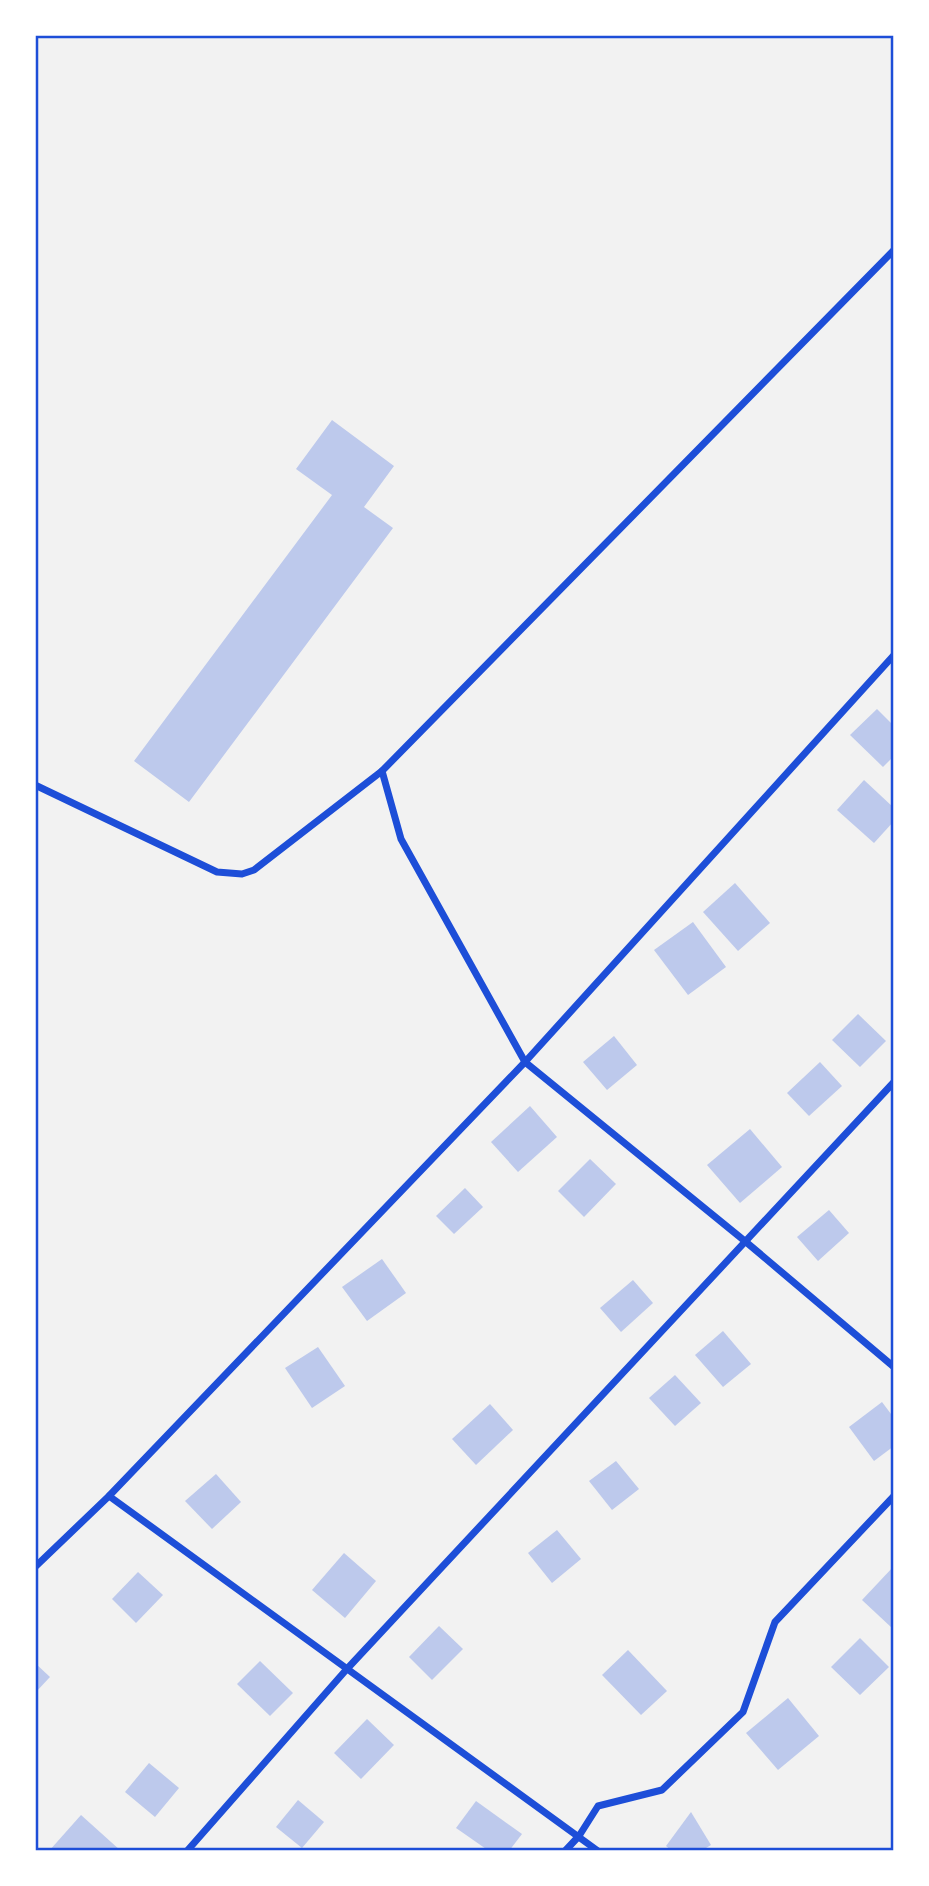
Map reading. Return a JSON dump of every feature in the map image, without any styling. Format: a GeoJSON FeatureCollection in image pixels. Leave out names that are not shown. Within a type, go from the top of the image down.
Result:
{"type":"FeatureCollection","features":[{"type":"Feature","properties":{"kind":"street"},"geometry":{"type":"LineString","coordinates":[[35,785],[217,872],[242,874],[254,870],[382,771],[894,250]]}},
{"type":"Feature","properties":{"kind":"street"},"geometry":{"type":"LineString","coordinates":[[35,1567],[109,1496],[525,1062],[894,655]]}},
{"type":"Feature","properties":{"kind":"street"},"geometry":{"type":"LineString","coordinates":[[382,771],[401,839],[525,1062],[894,1367]]}},
{"type":"Feature","properties":{"kind":"street"},"geometry":{"type":"LineString","coordinates":[[187,1851],[346,1670],[894,1082]]}},
{"type":"Feature","properties":{"kind":"street"},"geometry":{"type":"LineString","coordinates":[[109,1496],[598,1851]]}},
{"type":"Feature","properties":{"kind":"street"},"geometry":{"type":"LineString","coordinates":[[565,1851],[579,1836],[598,1806],[662,1790],[743,1712],[775,1622],[894,1496]]}},
{"type":"Feature","properties":{"kind":"building"},"geometry":{"type":"Polygon","coordinates":[[[332,420],[394,466],[364,507],[393,528],[189,802],[134,761],[332,495],[296,469],[332,420]]]}},
{"type":"Feature","properties":{"kind":"building"},"geometry":{"type":"Polygon","coordinates":[[[877,709],[894,726],[894,756],[883,767],[850,735],[877,709]]]}},
{"type":"Feature","properties":{"kind":"building"},"geometry":{"type":"Polygon","coordinates":[[[864,780],[894,808],[894,821],[874,843],[837,810],[864,780]]]}},
{"type":"Feature","properties":{"kind":"building"},"geometry":{"type":"Polygon","coordinates":[[[735,883],[770,923],[738,951],[703,912],[735,883]]]}},
{"type":"Feature","properties":{"kind":"building"},"geometry":{"type":"Polygon","coordinates":[[[693,922],[726,967],[688,995],[654,950],[693,922]]]}},
{"type":"Feature","properties":{"kind":"building"},"geometry":{"type":"Polygon","coordinates":[[[858,1014],[886,1041],[860,1067],[832,1040],[858,1014]]]}},
{"type":"Feature","properties":{"kind":"building"},"geometry":{"type":"Polygon","coordinates":[[[614,1036],[637,1065],[607,1090],[583,1062],[614,1036]]]}},
{"type":"Feature","properties":{"kind":"building"},"geometry":{"type":"Polygon","coordinates":[[[820,1062],[842,1086],[809,1116],[787,1093],[820,1062]]]}},
{"type":"Feature","properties":{"kind":"building"},"geometry":{"type":"Polygon","coordinates":[[[530,1106],[557,1137],[518,1172],[491,1142],[530,1106]]]}},
{"type":"Feature","properties":{"kind":"building"},"geometry":{"type":"Polygon","coordinates":[[[750,1129],[782,1167],[740,1203],[707,1165],[750,1129]]]}},
{"type":"Feature","properties":{"kind":"building"},"geometry":{"type":"Polygon","coordinates":[[[590,1159],[616,1184],[584,1217],[558,1191],[590,1159]]]}},
{"type":"Feature","properties":{"kind":"building"},"geometry":{"type":"Polygon","coordinates":[[[465,1188],[483,1207],[454,1234],[436,1216],[465,1188]]]}},
{"type":"Feature","properties":{"kind":"building"},"geometry":{"type":"Polygon","coordinates":[[[829,1210],[849,1233],[818,1261],[797,1237],[829,1210]]]}},
{"type":"Feature","properties":{"kind":"building"},"geometry":{"type":"Polygon","coordinates":[[[382,1259],[406,1293],[367,1321],[342,1287],[382,1259]]]}},
{"type":"Feature","properties":{"kind":"building"},"geometry":{"type":"Polygon","coordinates":[[[633,1280],[653,1303],[621,1332],[600,1308],[633,1280]]]}},
{"type":"Feature","properties":{"kind":"building"},"geometry":{"type":"Polygon","coordinates":[[[723,1331],[751,1364],[723,1387],[695,1355],[723,1331]]]}},
{"type":"Feature","properties":{"kind":"building"},"geometry":{"type":"Polygon","coordinates":[[[318,1347],[345,1386],[312,1408],[285,1368],[318,1347]]]}},
{"type":"Feature","properties":{"kind":"building"},"geometry":{"type":"Polygon","coordinates":[[[675,1375],[701,1403],[675,1426],[649,1398],[675,1375]]]}},
{"type":"Feature","properties":{"kind":"building"},"geometry":{"type":"Polygon","coordinates":[[[882,1402],[894,1418],[894,1446],[874,1461],[849,1427],[882,1402]]]}},
{"type":"Feature","properties":{"kind":"building"},"geometry":{"type":"Polygon","coordinates":[[[490,1404],[513,1430],[476,1465],[452,1439],[490,1404]]]}},
{"type":"Feature","properties":{"kind":"building"},"geometry":{"type":"Polygon","coordinates":[[[616,1461],[639,1489],[612,1510],[589,1481],[616,1461]]]}},
{"type":"Feature","properties":{"kind":"building"},"geometry":{"type":"Polygon","coordinates":[[[216,1474],[241,1502],[212,1529],[185,1501],[216,1474]]]}},
{"type":"Feature","properties":{"kind":"building"},"geometry":{"type":"Polygon","coordinates":[[[557,1530],[581,1559],[552,1583],[528,1553],[557,1530]]]}},
{"type":"Feature","properties":{"kind":"building"},"geometry":{"type":"Polygon","coordinates":[[[344,1553],[376,1581],[345,1618],[312,1590],[344,1553]]]}},
{"type":"Feature","properties":{"kind":"building"},"geometry":{"type":"Polygon","coordinates":[[[894,1566],[894,1626],[892,1628],[862,1600],[894,1566]]]}},
{"type":"Feature","properties":{"kind":"building"},"geometry":{"type":"Polygon","coordinates":[[[138,1572],[163,1595],[136,1623],[112,1599],[138,1572]]]}},
{"type":"Feature","properties":{"kind":"building"},"geometry":{"type":"Polygon","coordinates":[[[439,1626],[463,1649],[432,1680],[409,1657],[439,1626]]]}},
{"type":"Feature","properties":{"kind":"building"},"geometry":{"type":"Polygon","coordinates":[[[860,1638],[889,1667],[860,1695],[831,1667],[860,1638]]]}},
{"type":"Feature","properties":{"kind":"building"},"geometry":{"type":"Polygon","coordinates":[[[628,1650],[667,1691],[641,1715],[602,1675],[628,1650]]]}},
{"type":"Feature","properties":{"kind":"building"},"geometry":{"type":"Polygon","coordinates":[[[260,1661],[293,1693],[270,1716],[237,1684],[260,1661]]]}},
{"type":"Feature","properties":{"kind":"building"},"geometry":{"type":"Polygon","coordinates":[[[35,1663],[50,1677],[35,1693],[35,1663]]]}},
{"type":"Feature","properties":{"kind":"building"},"geometry":{"type":"Polygon","coordinates":[[[788,1698],[819,1736],[778,1770],[746,1733],[788,1698]]]}},
{"type":"Feature","properties":{"kind":"building"},"geometry":{"type":"Polygon","coordinates":[[[367,1719],[394,1745],[361,1779],[334,1753],[367,1719]]]}},
{"type":"Feature","properties":{"kind":"building"},"geometry":{"type":"Polygon","coordinates":[[[149,1763],[179,1788],[155,1817],[125,1792],[149,1763]]]}},
{"type":"Feature","properties":{"kind":"building"},"geometry":{"type":"Polygon","coordinates":[[[298,1800],[324,1822],[302,1848],[276,1827],[298,1800]]]}},
{"type":"Feature","properties":{"kind":"building"},"geometry":{"type":"Polygon","coordinates":[[[476,1801],[522,1834],[509,1851],[489,1851],[456,1828],[476,1801]]]}},
{"type":"Feature","properties":{"kind":"building"},"geometry":{"type":"Polygon","coordinates":[[[691,1812],[711,1845],[701,1851],[672,1851],[666,1846],[691,1812]]]}},
{"type":"Feature","properties":{"kind":"building"},"geometry":{"type":"Polygon","coordinates":[[[81,1815],[121,1851],[49,1851],[81,1815]]]}}]}
